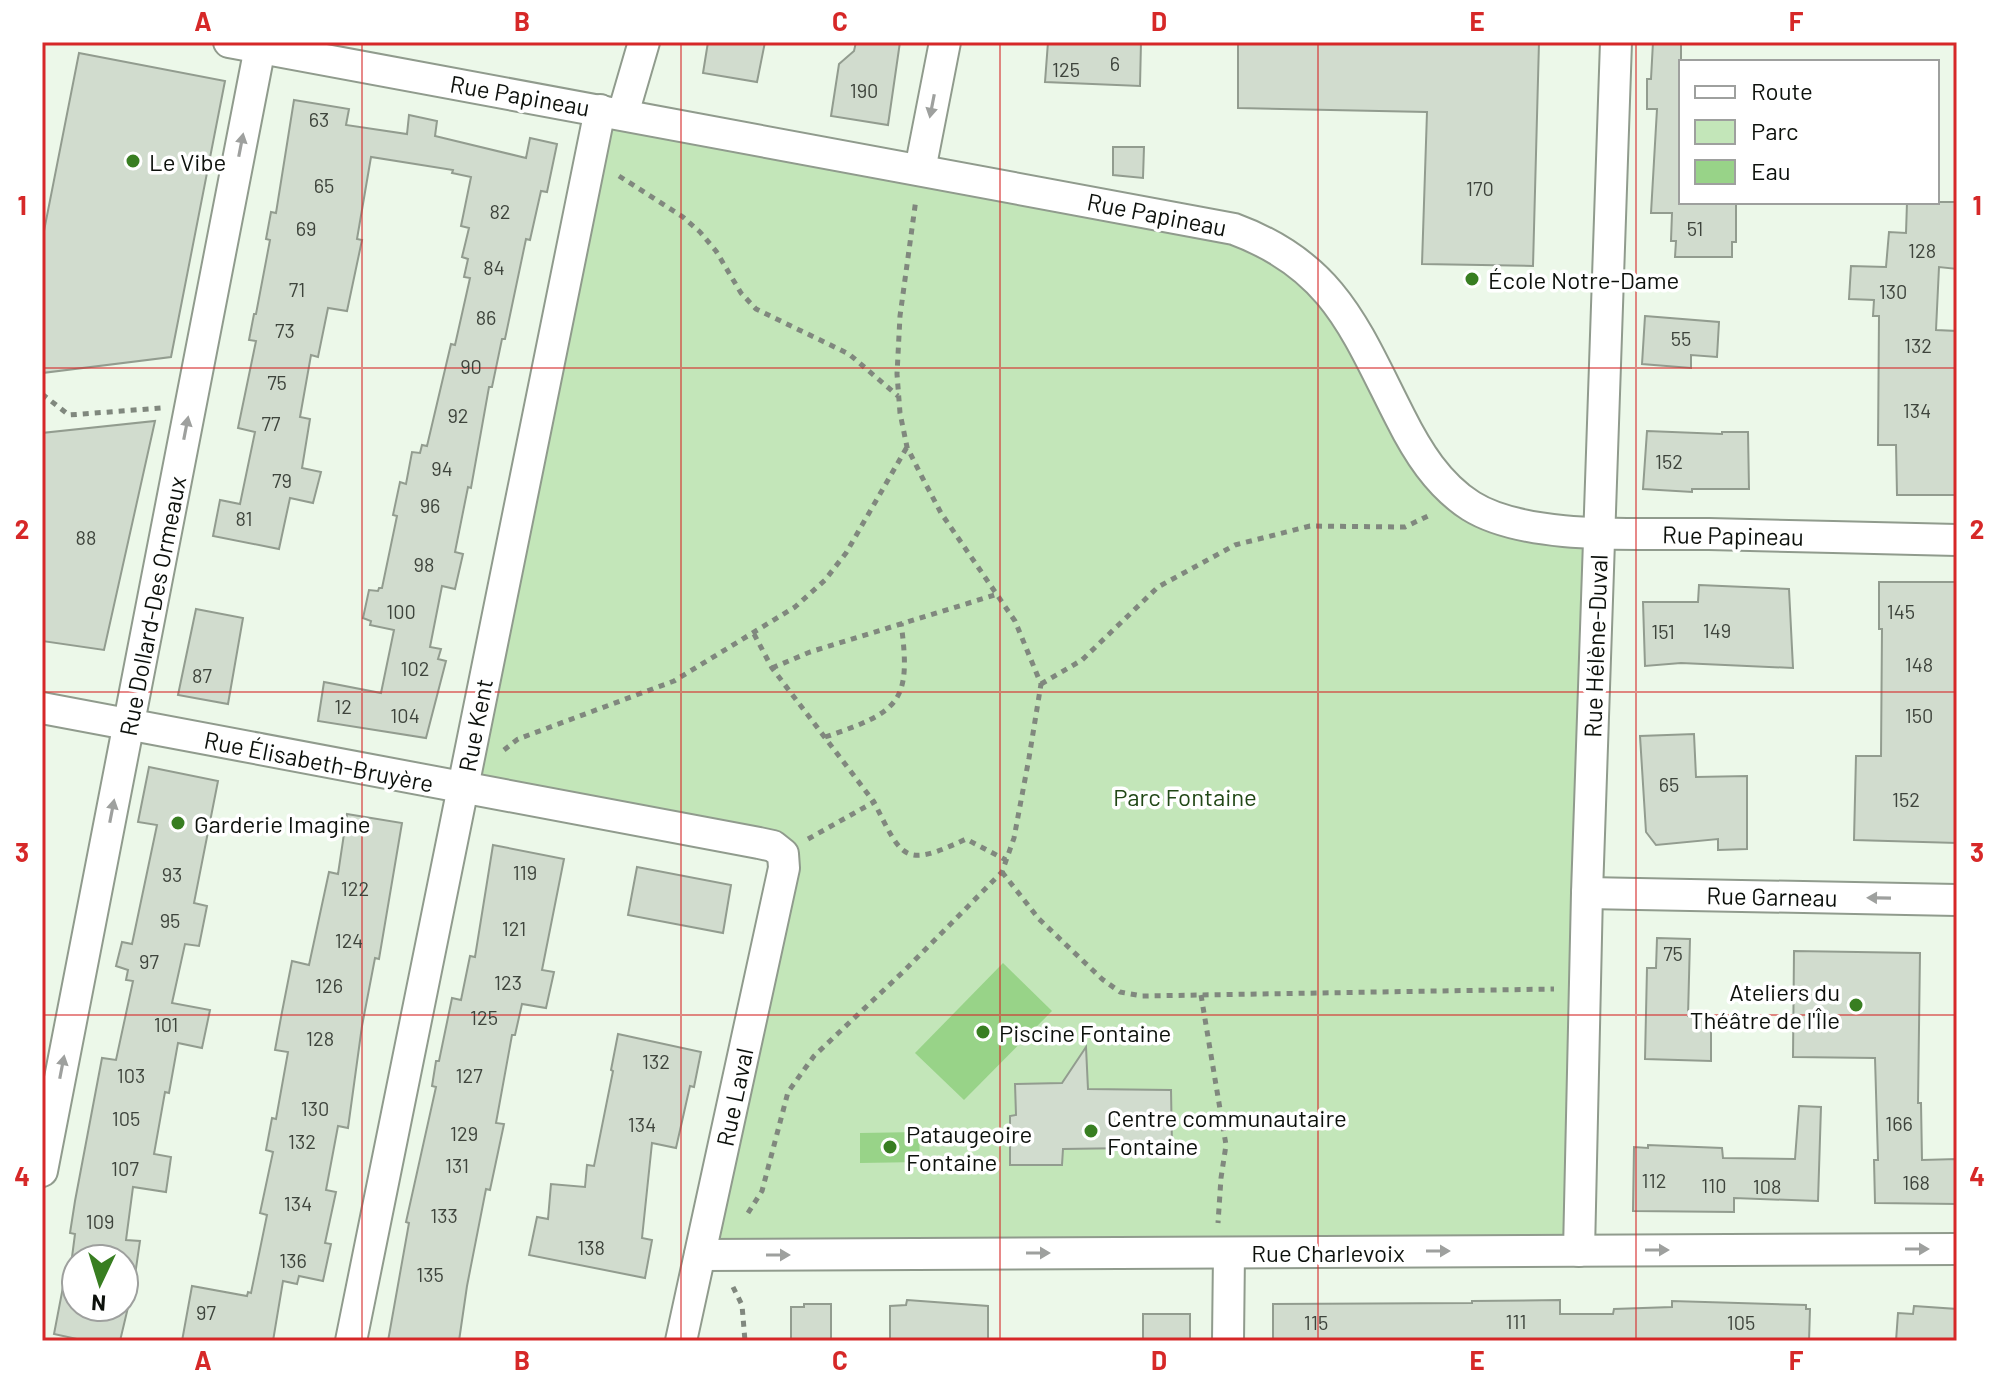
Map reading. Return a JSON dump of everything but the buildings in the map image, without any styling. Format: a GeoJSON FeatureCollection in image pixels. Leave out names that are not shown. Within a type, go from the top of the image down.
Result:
{"type":"FeatureCollection","features":[{"type":"Feature","properties":{"kind":"street","name":"Rue Papineau"},"geometry":{"type":"LineString","coordinates":[[229,42],[260,45],[1194,220],[1234,229],[1267,241],[1295,259],[1344,310],[1409,434],[1444,485],[1471,506],[1501,519],[1535,528],[1599,532],[1957,540]]}},
{"type":"Feature","properties":{"kind":"street","name":"Rue Kent"},"geometry":{"type":"LineString","coordinates":[[351,1341],[589,161],[644,42]]}},
{"type":"Feature","properties":{"kind":"street"},"geometry":{"type":"LineString","coordinates":[[920,170],[945,42]]}},
{"type":"Feature","properties":{"kind":"street","name":"Rue Hélène-Duval"},"geometry":{"type":"LineString","coordinates":[[1579,1251],[1587,893],[1616,42]]}},
{"type":"Feature","properties":{"kind":"street","name":"Rue Dollard-Des Ormeaux"},"geometry":{"type":"LineString","coordinates":[[42,1171],[260,45]]}},
{"type":"Feature","properties":{"kind":"street","name":"Rue Élisabeth-Bruyère"},"geometry":{"type":"LineString","coordinates":[[42,708],[759,843],[773,846],[783,854]]}},
{"type":"Feature","properties":{"kind":"street","name":"Rue Laval"},"geometry":{"type":"LineString","coordinates":[[681,1341],[784,868],[783,854]]}},
{"type":"Feature","properties":{"kind":"street","name":"Rue Garneau"},"geometry":{"type":"LineString","coordinates":[[1587,893],[1957,900]]}},
{"type":"Feature","properties":{"kind":"street","name":"Rue Charlevoix"},"geometry":{"type":"LineString","coordinates":[[700,1255],[1957,1249]]}},
{"type":"Feature","properties":{"kind":"street"},"geometry":{"type":"LineString","coordinates":[[1223,1253],[1228,1341]]}},
{"type":"Feature","properties":{"kind":"path"},"geometry":{"type":"LineString","coordinates":[[589,161],[634,184],[683,217],[716,251],[741,293],[756,309],[849,354],[899,397]]}},
{"type":"Feature","properties":{"kind":"path"},"geometry":{"type":"LineString","coordinates":[[748,1213],[762,1191],[788,1092],[805,1068],[1002,872],[1014,838],[1041,684],[1015,621],[941,513],[907,447],[899,397],[900,316],[920,170]]}},
{"type":"Feature","properties":{"kind":"path"},"geometry":{"type":"LineString","coordinates":[[42,394],[69,415],[191,407]]}},
{"type":"Feature","properties":{"kind":"path"},"geometry":{"type":"LineString","coordinates":[[500,753],[518,739],[674,681],[795,607],[825,580],[846,553],[907,447]]}},
{"type":"Feature","properties":{"kind":"path"},"geometry":{"type":"LineString","coordinates":[[1041,684],[1082,660],[1158,587],[1235,545],[1310,526],[1405,527],[1426,518],[1457,495]]}},
{"type":"Feature","properties":{"kind":"path"},"geometry":{"type":"LineString","coordinates":[[772,668],[810,652],[998,594]]}},
{"type":"Feature","properties":{"kind":"path"},"geometry":{"type":"LineString","coordinates":[[825,737],[886,711],[900,693],[906,676],[901,623]]}},
{"type":"Feature","properties":{"kind":"path"},"geometry":{"type":"LineString","coordinates":[[754,634],[772,668],[874,802],[894,841],[905,854],[921,857],[966,839],[1006,860]]}},
{"type":"Feature","properties":{"kind":"path"},"geometry":{"type":"LineString","coordinates":[[783,854],[874,802]]}},
{"type":"Feature","properties":{"kind":"path"},"geometry":{"type":"LineString","coordinates":[[1002,872],[1039,919],[1120,992],[1142,996],[1557,989]]}},
{"type":"Feature","properties":{"kind":"path"},"geometry":{"type":"LineString","coordinates":[[1201,995],[1226,1145],[1221,1178],[1223,1253]]}},
{"type":"Feature","properties":{"kind":"path"},"geometry":{"type":"LineString","coordinates":[[733,1287],[742,1305],[745,1341]]}},
{"type":"Feature","properties":{"kind":"green space","name":"Parc Fontaine"},"geometry":{"type":"Polygon","coordinates":[[[600,110],[920,170],[1295,259],[1471,506],[1599,532],[1579,1251],[700,1255],[783,854],[463,788],[600,110]]]}},
{"type":"Feature","properties":{"kind":"water","name":"Piscine Fontaine"},"geometry":{"type":"Polygon","coordinates":[[[1003,963],[1052,1011],[964,1100],[915,1053],[1003,963]]]}},
{"type":"Feature","properties":{"kind":"water","name":"Pataugeoire Fontaine"},"geometry":{"type":"Polygon","coordinates":[[[919,1132],[920,1162],[860,1163],[860,1133],[919,1132]]]}},
{"type":"Feature","properties":{"kind":"place","name":"Le Vibe"},"geometry":{"type":"Point","coordinates":[133,161]}},
{"type":"Feature","properties":{"kind":"place","name":"École Notre-Dame"},"geometry":{"type":"Point","coordinates":[1472,279]}},
{"type":"Feature","properties":{"kind":"place","name":"Garderie Imagine"},"geometry":{"type":"Point","coordinates":[178,823]}},
{"type":"Feature","properties":{"kind":"place","name":"Ateliers du Théâtre de l'Île"},"geometry":{"type":"Point","coordinates":[1856,1005]}},
{"type":"Feature","properties":{"kind":"place","name":"Piscine Fontaine"},"geometry":{"type":"Point","coordinates":[983,1032]}},
{"type":"Feature","properties":{"kind":"place","name":"Centre communautaire Fontaine"},"geometry":{"type":"Point","coordinates":[1091,1131]}},
{"type":"Feature","properties":{"kind":"place","name":"Pataugeoire Fontaine"},"geometry":{"type":"Point","coordinates":[890,1147]}}]}
